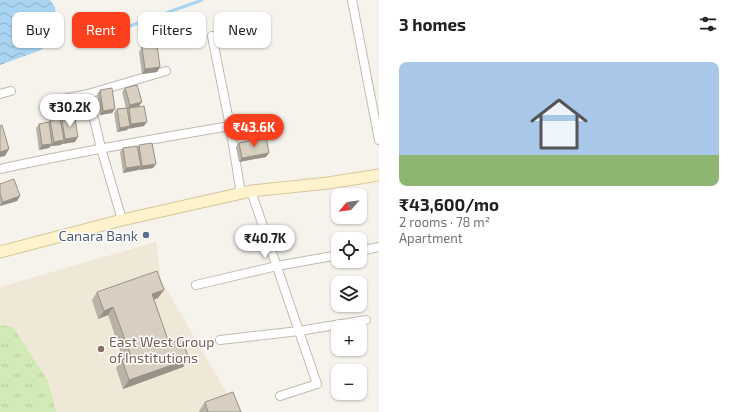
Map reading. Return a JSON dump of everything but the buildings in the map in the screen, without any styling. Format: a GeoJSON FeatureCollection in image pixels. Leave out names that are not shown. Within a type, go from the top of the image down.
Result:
{"type":"FeatureCollection","features":[{"type":"Feature","properties":{"kind":"street"},"geometry":{"type":"LineString","coordinates":[[352,0],[379,140]]}},
{"type":"Feature","properties":{"kind":"street"},"geometry":{"type":"LineString","coordinates":[[212,36],[230,126],[246,192],[277,266],[317,384],[280,396]]}},
{"type":"Feature","properties":{"kind":"street"},"geometry":{"type":"LineString","coordinates":[[48,102],[88,94],[166,71]]}},
{"type":"Feature","properties":{"kind":"street"},"geometry":{"type":"LineString","coordinates":[[0,94],[11,91]]}},
{"type":"Feature","properties":{"kind":"street"},"geometry":{"type":"LineString","coordinates":[[88,94],[101,148],[122,220]]}},
{"type":"Feature","properties":{"kind":"street"},"geometry":{"type":"LineString","coordinates":[[0,169],[47,158],[230,126]]}},
{"type":"Feature","properties":{"kind":"street"},"geometry":{"type":"LineString","coordinates":[[0,252],[122,220],[246,192],[328,183],[379,175]]}},
{"type":"Feature","properties":{"kind":"street"},"geometry":{"type":"LineString","coordinates":[[367,250],[379,247]]}},
{"type":"Feature","properties":{"kind":"street"},"geometry":{"type":"LineString","coordinates":[[196,285],[277,266],[331,256]]}},
{"type":"Feature","properties":{"kind":"street"},"geometry":{"type":"LineString","coordinates":[[220,340],[331,326]]}},
{"type":"Feature","properties":{"kind":"shaded area","name":"East West Group of Institutions"},"geometry":{"type":"Polygon","coordinates":[[[156,242],[161,280],[238,412],[0,412],[0,287],[156,242]]]}},
{"type":"Feature","properties":{"kind":"green space"},"geometry":{"type":"Polygon","coordinates":[[[0,325],[13,327],[48,381],[56,412],[0,412],[0,325]]]}},
{"type":"Feature","properties":{"kind":"water"},"geometry":{"type":"Polygon","coordinates":[[[0,0],[50,0],[55,7],[55,12],[12,12],[12,48],[43,48],[41,50],[0,65],[0,0]]]}},
{"type":"Feature","properties":{"kind":"waterway"},"geometry":{"type":"LineString","coordinates":[[130,26],[202,0]]}},
{"type":"Feature","properties":{"kind":"place","name":"Canara Bank"},"geometry":{"type":"Point","coordinates":[146,235]}},
{"type":"Feature","properties":{"kind":"place","name":"East West Group of Institutions"},"geometry":{"type":"Point","coordinates":[101,349]}}]}
